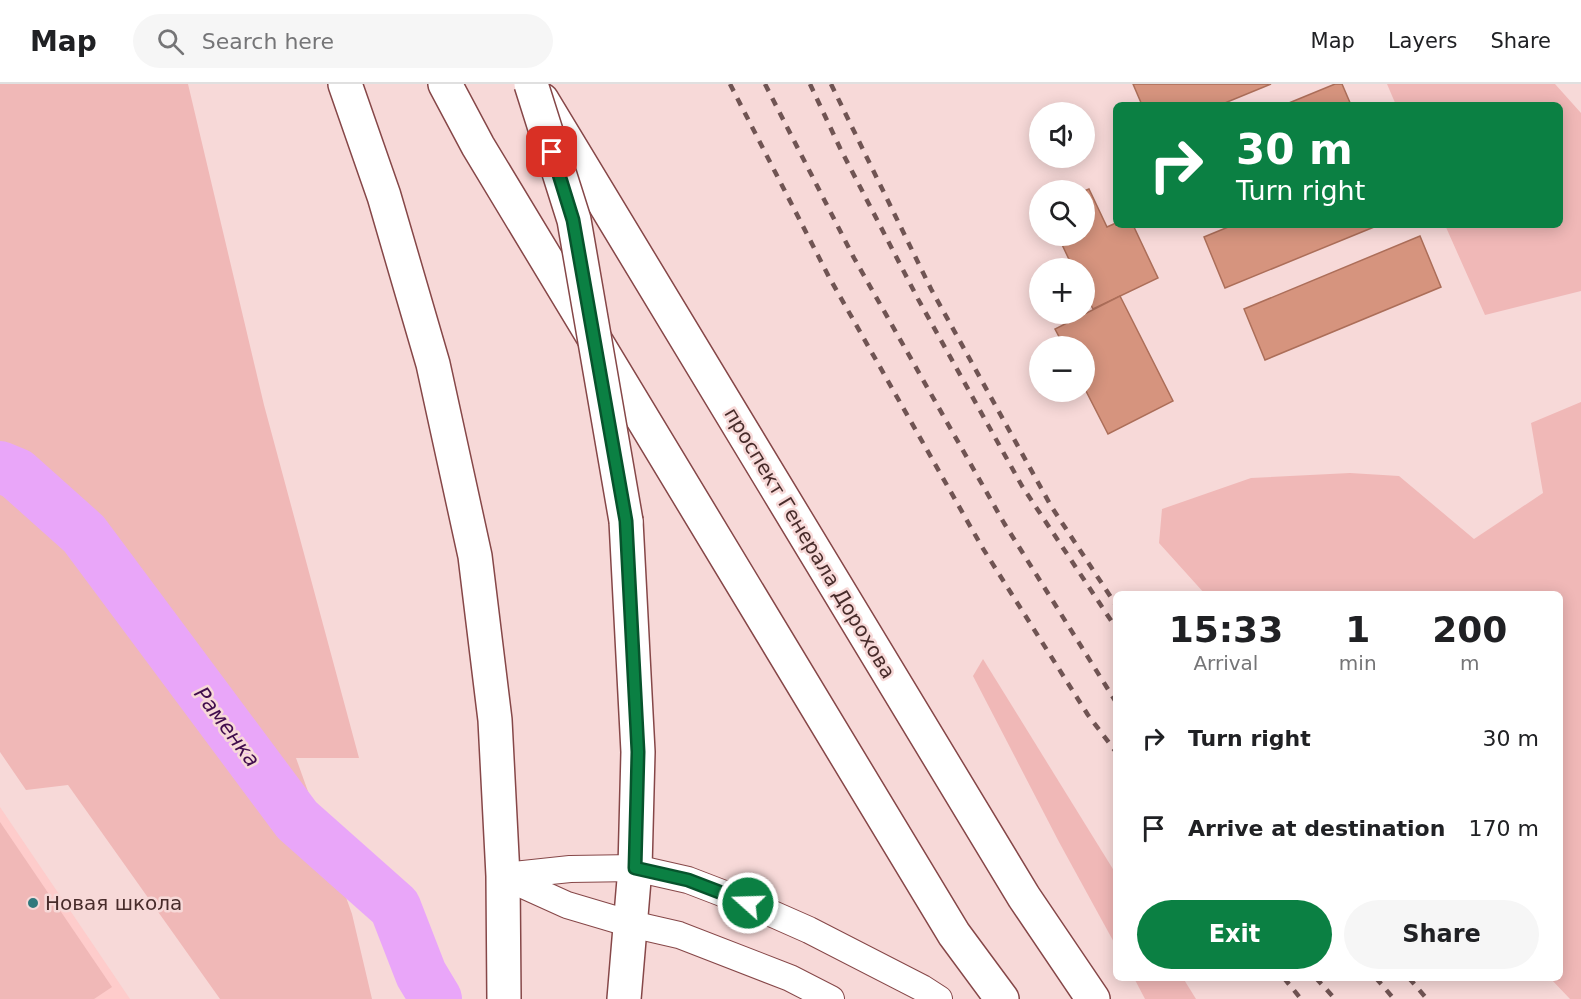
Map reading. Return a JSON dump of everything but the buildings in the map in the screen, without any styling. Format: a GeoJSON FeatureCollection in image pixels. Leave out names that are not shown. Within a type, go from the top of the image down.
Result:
{"type":"FeatureCollection","features":[{"type":"Feature","properties":{"kind":"main road"},"geometry":{"type":"LineString","coordinates":[[345,84],[384,196],[433,364],[475,556],[495,720],[503,876],[504,999]]}},
{"type":"Feature","properties":{"kind":"main road"},"geometry":{"type":"LineString","coordinates":[[445,84],[484,156],[954,934],[1002,999]]}},
{"type":"Feature","properties":{"kind":"main road"},"geometry":{"type":"LineString","coordinates":[[532,84],[573,220],[626,521],[638,752],[635,868],[624,999]]}},
{"type":"Feature","properties":{"kind":"main road","name":"проспект Генерала Дорохова"},"geometry":{"type":"LineString","coordinates":[[532,84],[1024,897],[1093,999]]}},
{"type":"Feature","properties":{"kind":"street"},"geometry":{"type":"LineString","coordinates":[[503,876],[570,869],[635,868],[688,880],[809,930],[939,999]]}},
{"type":"Feature","properties":{"kind":"street"},"geometry":{"type":"LineString","coordinates":[[503,876],[567,905],[631,924],[679,934],[790,978],[831,999]]}},
{"type":"Feature","properties":{"kind":"shaded area"},"geometry":{"type":"Polygon","coordinates":[[[0,84],[188,84],[264,405],[359,758],[296,758],[352,914],[372,999],[220,999],[68,785],[26,790],[0,752],[0,84]]]}},
{"type":"Feature","properties":{"kind":"shaded area"},"geometry":{"type":"Polygon","coordinates":[[[1387,84],[1555,84],[1581,113],[1581,291],[1485,315],[1446,228],[1563,228],[1563,102],[1395,102],[1387,84]]]}},
{"type":"Feature","properties":{"kind":"shaded area"},"geometry":{"type":"Polygon","coordinates":[[[1581,402],[1581,999],[1570,999],[1553,981],[1563,981],[1563,591],[1202,591],[1159,543],[1162,509],[1251,478],[1350,473],[1399,476],[1474,539],[1543,493],[1531,423],[1581,402]]]}},
{"type":"Feature","properties":{"kind":"shaded area"},"geometry":{"type":"Polygon","coordinates":[[[983,659],[1113,869],[1113,941],[1059,842],[973,676],[983,659]]]}},
{"type":"Feature","properties":{"kind":"shaded area","name":"Новая школа"},"geometry":{"type":"Polygon","coordinates":[[[0,807],[130,999],[0,999],[0,807]]]}},
{"type":"Feature","properties":{"kind":"shaded area","name":"Новая школа"},"geometry":{"type":"Polygon","coordinates":[[[0,822],[112,987],[94,999],[0,999],[0,822]]]}},
{"type":"Feature","properties":{"kind":"shaded area"},"geometry":{"type":"Polygon","coordinates":[[[1136,981],[1185,981],[1196,999],[1145,999],[1136,981]]]}},
{"type":"Feature","properties":{"kind":"waterway","name":"Раменка"},"geometry":{"type":"LineString","coordinates":[[0,467],[17,474],[84,534],[297,820],[395,907],[421,974],[436,999]]}},
{"type":"Feature","properties":{"kind":"railway"},"geometry":{"type":"LineString","coordinates":[[730,84],[829,277],[982,547],[1088,715],[1113,748]]}},
{"type":"Feature","properties":{"kind":"railway"},"geometry":{"type":"LineString","coordinates":[[765,84],[854,258],[1004,523],[1113,697]]}},
{"type":"Feature","properties":{"kind":"railway"},"geometry":{"type":"LineString","coordinates":[[810,84],[840,148],[918,299],[1022,486],[1113,623]]}},
{"type":"Feature","properties":{"kind":"railway"},"geometry":{"type":"LineString","coordinates":[[831,84],[931,289],[1051,506],[1113,600]]}},
{"type":"Feature","properties":{"kind":"railway"},"geometry":{"type":"LineString","coordinates":[[1286,981],[1301,999]]}},
{"type":"Feature","properties":{"kind":"railway"},"geometry":{"type":"LineString","coordinates":[[1319,981],[1335,999]]}},
{"type":"Feature","properties":{"kind":"railway"},"geometry":{"type":"LineString","coordinates":[[1379,981],[1394,999]]}},
{"type":"Feature","properties":{"kind":"railway"},"geometry":{"type":"LineString","coordinates":[[1412,981],[1427,999]]}},
{"type":"Feature","properties":{"kind":"place","name":"Новая школа"},"geometry":{"type":"Point","coordinates":[33,903]}},
{"type":"Feature","properties":{"kind":"route"},"geometry":{"type":"LineString","coordinates":[[552,152],[573,220],[626,521],[638,752],[635,868],[688,880],[748,903]]}}]}
